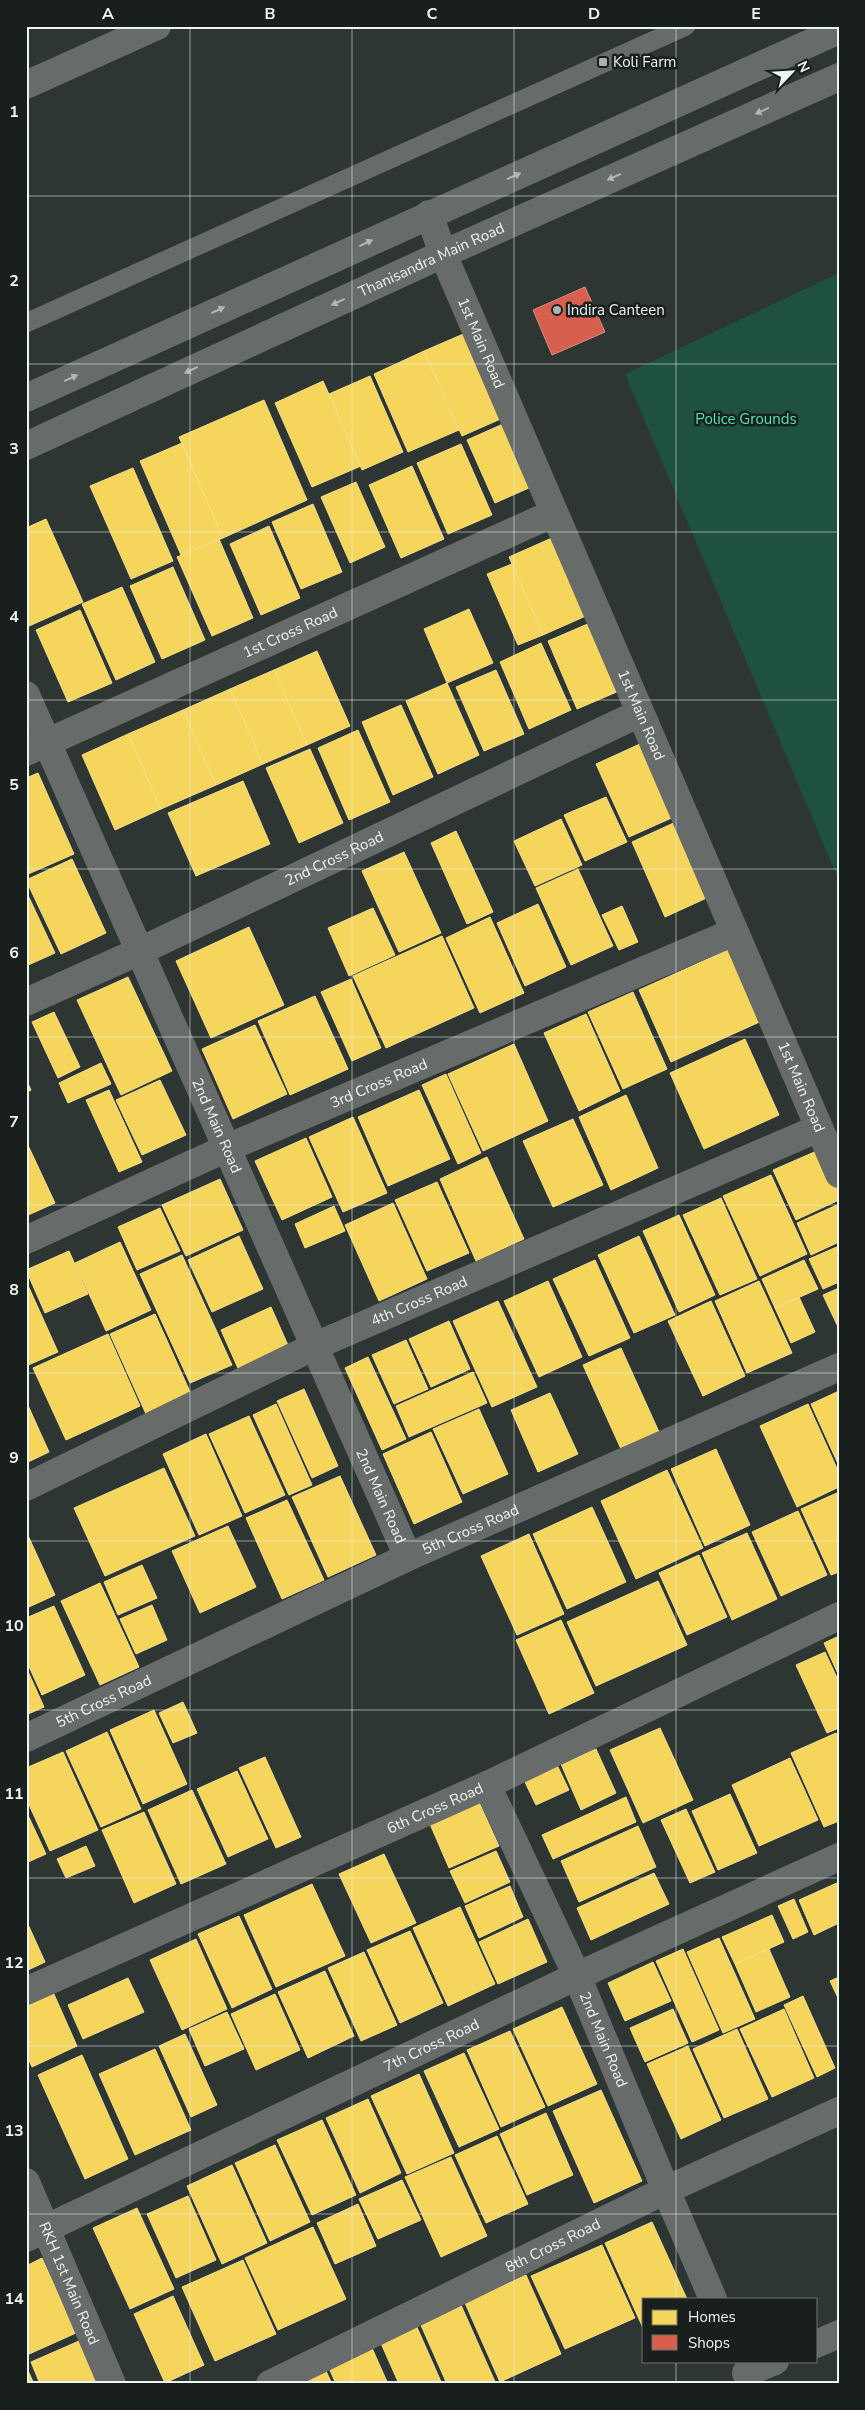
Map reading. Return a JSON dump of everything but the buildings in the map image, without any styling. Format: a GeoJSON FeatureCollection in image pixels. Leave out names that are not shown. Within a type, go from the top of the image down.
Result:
{"type":"FeatureCollection","features":[{"type":"Feature","properties":{"kind":"main road"},"geometry":{"type":"LineString","coordinates":[[26,398],[429,214],[809,35],[839,30]]}},
{"type":"Feature","properties":{"kind":"main road","name":"Thanisandra Main Road"},"geometry":{"type":"LineString","coordinates":[[26,446],[443,254],[839,77]]}},
{"type":"Feature","properties":{"kind":"street"},"geometry":{"type":"LineString","coordinates":[[26,85],[157,26]]}},
{"type":"Feature","properties":{"kind":"street","name":"1st Main Road"},"geometry":{"type":"LineString","coordinates":[[429,214],[443,254],[839,1174]]}},
{"type":"Feature","properties":{"kind":"street","name":"1st Cross Road"},"geometry":{"type":"LineString","coordinates":[[37,747],[554,513]]}},
{"type":"Feature","properties":{"kind":"street","name":"2nd Main Road"},"geometry":{"type":"LineString","coordinates":[[26,695],[37,747],[140,951],[408,1557]]}},
{"type":"Feature","properties":{"kind":"street","name":"2nd Cross Road"},"geometry":{"type":"LineString","coordinates":[[26,1002],[140,951],[640,713]]}},
{"type":"Feature","properties":{"kind":"street","name":"3rd Cross Road"},"geometry":{"type":"LineString","coordinates":[[26,1240],[227,1148],[734,932]]}},
{"type":"Feature","properties":{"kind":"street","name":"4th Cross Road"},"geometry":{"type":"LineString","coordinates":[[26,1487],[315,1346],[819,1128]]}},
{"type":"Feature","properties":{"kind":"street","name":"5th Cross Road"},"geometry":{"type":"LineString","coordinates":[[26,1738],[408,1557],[839,1367]]}},
{"type":"Feature","properties":{"kind":"street","name":"6th Cross Road"},"geometry":{"type":"LineString","coordinates":[[26,1991],[487,1785],[839,1616]]}},
{"type":"Feature","properties":{"kind":"street","name":"2nd Main Road"},"geometry":{"type":"LineString","coordinates":[[487,1785],[577,1976],[713,2298]]}},
{"type":"Feature","properties":{"kind":"street","name":"7th Cross Road"},"geometry":{"type":"LineString","coordinates":[[36,2233],[577,1976],[839,1857]]}},
{"type":"Feature","properties":{"kind":"street","name":"8th Cross Road"},"geometry":{"type":"LineString","coordinates":[[270,2384],[666,2190],[839,2111]]}},
{"type":"Feature","properties":{"kind":"street","name":"RKH 1st Main Road"},"geometry":{"type":"LineString","coordinates":[[26,2182],[36,2233],[112,2384]]}},
{"type":"Feature","properties":{"kind":"street"},"geometry":{"type":"LineString","coordinates":[[818,2343],[839,2334]]}},
{"type":"Feature","properties":{"kind":"street"},"geometry":{"type":"LineString","coordinates":[[746,2373],[773,2362]]}},
{"type":"Feature","properties":{"kind":"lane"},"geometry":{"type":"LineString","coordinates":[[26,323],[686,26]]}},
{"type":"Feature","properties":{"kind":"green space","name":"Police Grounds"},"geometry":{"type":"Polygon","coordinates":[[[839,273],[839,881],[625,374],[839,273]]]}},
{"type":"Feature","properties":{"kind":"place","name":"Koli Farm"},"geometry":{"type":"Point","coordinates":[603,62]}},
{"type":"Feature","properties":{"kind":"place","name":"Indira Canteen"},"geometry":{"type":"Point","coordinates":[557,310]}}]}
